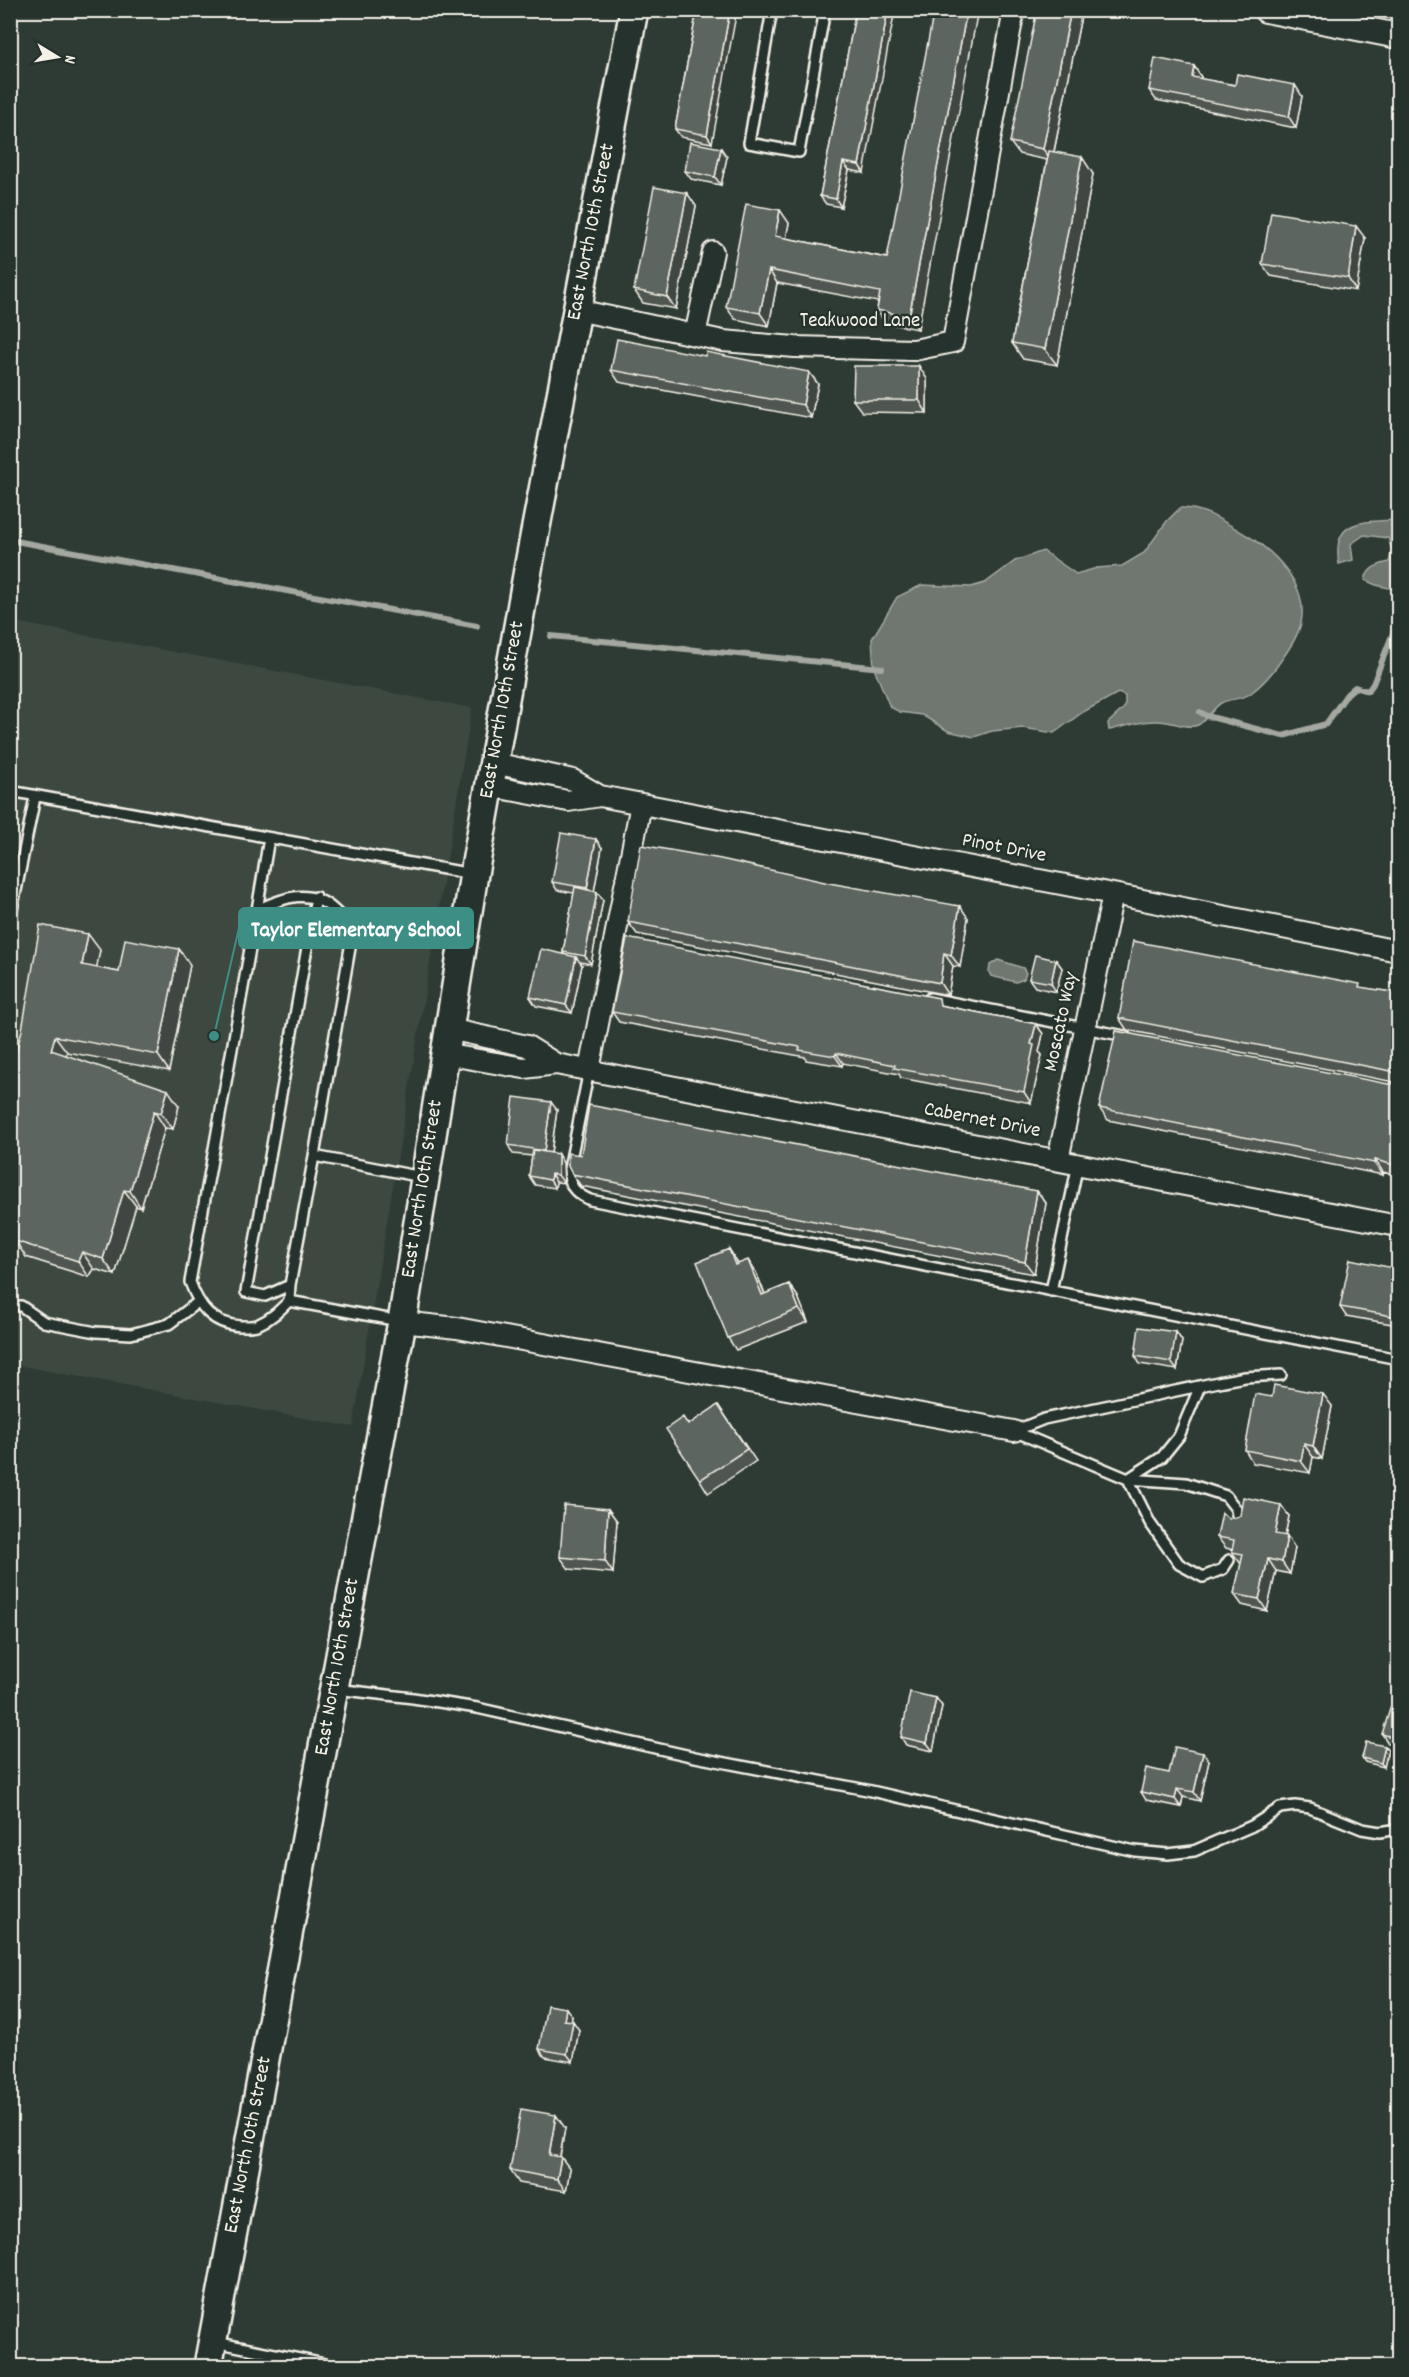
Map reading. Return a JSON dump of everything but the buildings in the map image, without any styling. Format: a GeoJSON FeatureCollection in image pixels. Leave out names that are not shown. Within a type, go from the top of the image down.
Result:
{"type":"FeatureCollection","features":[{"type":"Feature","properties":{"kind":"main road","name":"East North 10th Street"},"geometry":{"type":"LineString","coordinates":[[210,2354],[402,1322],[446,1042],[528,564],[634,10]]}},
{"type":"Feature","properties":{"kind":"street","name":"Teakwood Lane"},"geometry":{"type":"LineString","coordinates":[[577,310],[723,341],[795,347],[914,350],[952,342],[1014,10]]}},
{"type":"Feature","properties":{"kind":"street"},"geometry":{"type":"LineString","coordinates":[[1266,10],[1398,36]]}},
{"type":"Feature","properties":{"kind":"street"},"geometry":{"type":"LineString","coordinates":[[695,335],[713,252]]}},
{"type":"Feature","properties":{"kind":"street","name":"Pinot Drive"},"geometry":{"type":"LineString","coordinates":[[492,775],[568,801],[600,796],[1398,951]]}},
{"type":"Feature","properties":{"kind":"street"},"geometry":{"type":"LineString","coordinates":[[589,1070],[621,938],[641,804]]}},
{"type":"Feature","properties":{"kind":"street","name":"Moscato Way"},"geometry":{"type":"LineString","coordinates":[[1058,1160],[1113,894]]}},
{"type":"Feature","properties":{"kind":"street","name":"Cabernet Drive"},"geometry":{"type":"LineString","coordinates":[[446,1042],[524,1068],[556,1064],[1398,1226]]}},
{"type":"Feature","properties":{"kind":"street"},"geometry":{"type":"LineString","coordinates":[[402,1322],[458,1328],[1014,1431]]}},
{"type":"Feature","properties":{"kind":"lane"},"geometry":{"type":"LineString","coordinates":[[772,10],[749,143],[799,152],[825,10]]}},
{"type":"Feature","properties":{"kind":"lane"},"geometry":{"type":"LineString","coordinates":[[10,792],[474,874]]}},
{"type":"Feature","properties":{"kind":"lane"},"geometry":{"type":"LineString","coordinates":[[10,920],[35,797]]}},
{"type":"Feature","properties":{"kind":"lane"},"geometry":{"type":"LineString","coordinates":[[257,910],[279,899],[299,895],[316,897],[328,904],[347,923],[350,948],[289,1301],[272,1317],[256,1326],[237,1326],[215,1320],[198,1302],[190,1282],[269,838]]}},
{"type":"Feature","properties":{"kind":"lane"},"geometry":{"type":"LineString","coordinates":[[290,1285],[264,1296],[246,1292],[316,897]]}},
{"type":"Feature","properties":{"kind":"lane"},"geometry":{"type":"LineString","coordinates":[[921,996],[1131,1037]]}},
{"type":"Feature","properties":{"kind":"lane"},"geometry":{"type":"LineString","coordinates":[[589,1070],[569,1169],[569,1183],[577,1194],[590,1200],[1398,1359]]}},
{"type":"Feature","properties":{"kind":"lane"},"geometry":{"type":"LineString","coordinates":[[314,1156],[424,1177]]}},
{"type":"Feature","properties":{"kind":"lane"},"geometry":{"type":"LineString","coordinates":[[1051,1291],[1078,1164]]}},
{"type":"Feature","properties":{"kind":"lane"},"geometry":{"type":"LineString","coordinates":[[289,1301],[402,1322]]}},
{"type":"Feature","properties":{"kind":"lane"},"geometry":{"type":"LineString","coordinates":[[21,1306],[44,1322],[96,1332],[131,1334],[169,1324],[198,1302]]}},
{"type":"Feature","properties":{"kind":"lane"},"geometry":{"type":"LineString","coordinates":[[1014,1431],[1044,1419],[1200,1386],[1245,1377],[1281,1375]]}},
{"type":"Feature","properties":{"kind":"lane"},"geometry":{"type":"LineString","coordinates":[[1128,1479],[1162,1457],[1179,1436],[1200,1386]]}},
{"type":"Feature","properties":{"kind":"lane"},"geometry":{"type":"LineString","coordinates":[[1014,1431],[1128,1479],[1186,1483],[1226,1496],[1236,1509],[1239,1524]]}},
{"type":"Feature","properties":{"kind":"lane"},"geometry":{"type":"LineString","coordinates":[[1128,1479],[1150,1523],[1179,1564],[1203,1577],[1223,1569],[1229,1560]]}},
{"type":"Feature","properties":{"kind":"lane"},"geometry":{"type":"LineString","coordinates":[[334,1689],[477,1708],[694,1757],[867,1790],[1135,1851],[1168,1854],[1194,1851],[1252,1826],[1280,1808],[1295,1806],[1310,1808],[1362,1829],[1380,1832],[1398,1830]]}},
{"type":"Feature","properties":{"kind":"lane"},"geometry":{"type":"LineString","coordinates":[[210,2354],[335,2367]]}},
{"type":"Feature","properties":{"kind":"shaded area"},"geometry":{"type":"Polygon","coordinates":[[[1180,508],[1197,510],[1213,516],[1254,540],[1277,559],[1294,582],[1300,595],[1301,623],[1296,637],[1272,673],[1248,695],[1221,703],[1201,723],[1194,726],[1152,721],[1109,730],[1108,723],[1125,707],[1125,696],[1118,693],[1083,712],[1054,733],[1023,728],[992,731],[974,737],[948,731],[922,715],[900,712],[890,707],[874,668],[872,639],[897,597],[922,585],[971,587],[985,583],[1015,561],[1043,551],[1076,574],[1097,568],[1122,566],[1144,553],[1167,521],[1180,508]]]}},
{"type":"Feature","properties":{"kind":"shaded area"},"geometry":{"type":"Polygon","coordinates":[[[1398,520],[1398,590],[1365,580],[1371,569],[1389,562],[1392,550],[1388,538],[1364,535],[1351,544],[1353,560],[1339,564],[1338,549],[1340,538],[1345,530],[1362,523],[1398,520]]]}},
{"type":"Feature","properties":{"kind":"shaded area"},"geometry":{"type":"Polygon","coordinates":[[[10,621],[472,708],[353,1427],[11,1364],[10,621]]]}},
{"type":"Feature","properties":{"kind":"shaded area"},"geometry":{"type":"Polygon","coordinates":[[[998,960],[1023,968],[1026,973],[1024,979],[1016,982],[991,976],[990,965],[998,960]]]}},
{"type":"Feature","properties":{"kind":"waterway"},"geometry":{"type":"LineString","coordinates":[[10,540],[477,626]]}},
{"type":"Feature","properties":{"kind":"waterway"},"geometry":{"type":"LineString","coordinates":[[1200,712],[1207,716],[1283,736],[1326,724],[1347,694],[1355,687],[1368,691],[1373,684],[1398,620]]}},
{"type":"Feature","properties":{"kind":"waterway"},"geometry":{"type":"LineString","coordinates":[[551,636],[882,668]]}},
{"type":"Feature","properties":{"kind":"place","name":"Taylor Elementary School"},"geometry":{"type":"Point","coordinates":[214,1036]}}]}
